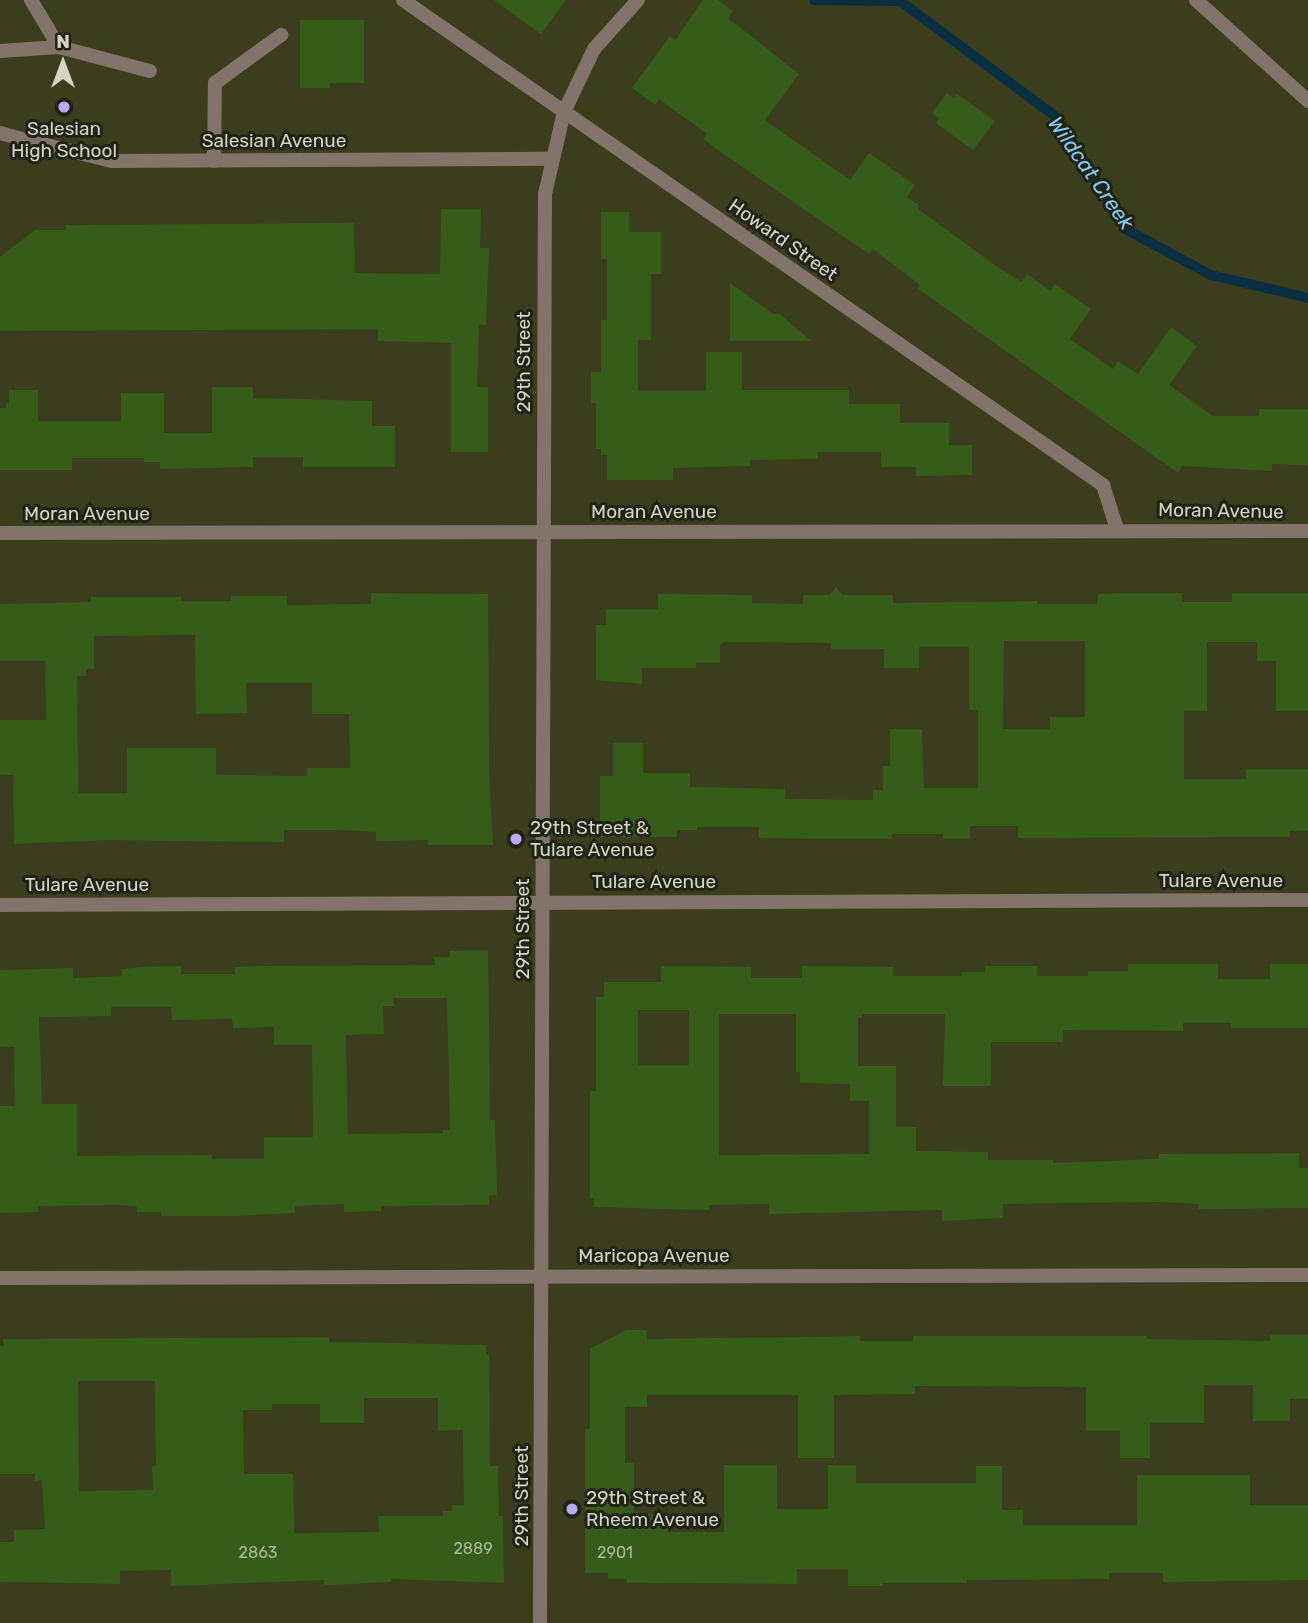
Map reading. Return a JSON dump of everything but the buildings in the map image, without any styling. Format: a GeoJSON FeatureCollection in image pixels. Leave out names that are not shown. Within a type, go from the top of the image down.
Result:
{"type":"FeatureCollection","features":[{"type":"Feature","properties":{"kind":"street"},"geometry":{"type":"LineString","coordinates":[[31,0],[59,47]]}},
{"type":"Feature","properties":{"kind":"street","name":"Howard Street"},"geometry":{"type":"LineString","coordinates":[[403,0],[1103,485],[1117,529]]}},
{"type":"Feature","properties":{"kind":"street","name":"29th Street"},"geometry":{"type":"LineString","coordinates":[[540,1623],[545,194],[564,112],[594,49],[638,0]]}},
{"type":"Feature","properties":{"kind":"street"},"geometry":{"type":"LineString","coordinates":[[1196,0],[1308,101]]}},
{"type":"Feature","properties":{"kind":"street"},"geometry":{"type":"LineString","coordinates":[[214,161],[215,83],[281,35]]}},
{"type":"Feature","properties":{"kind":"street"},"geometry":{"type":"LineString","coordinates":[[0,51],[59,47],[150,71]]}},
{"type":"Feature","properties":{"kind":"street","name":"Salesian Avenue"},"geometry":{"type":"LineString","coordinates":[[0,133],[112,161],[553,159]]}},
{"type":"Feature","properties":{"kind":"street","name":"Moran Avenue"},"geometry":{"type":"LineString","coordinates":[[0,533],[1117,529],[1308,531]]}},
{"type":"Feature","properties":{"kind":"street","name":"Tulare Avenue"},"geometry":{"type":"LineString","coordinates":[[0,905],[1308,900]]}},
{"type":"Feature","properties":{"kind":"street","name":"Maricopa Avenue"},"geometry":{"type":"LineString","coordinates":[[0,1278],[1308,1275]]}},
{"type":"Feature","properties":{"kind":"waterway","name":"Wildcat Creek"},"geometry":{"type":"LineString","coordinates":[[814,0],[900,1],[1055,116],[1127,230],[1211,275],[1308,298]]}},
{"type":"Feature","properties":{"kind":"place","name":"Salesian High School"},"geometry":{"type":"Point","coordinates":[64,107]}},
{"type":"Feature","properties":{"kind":"place","name":"29th Street & Tulare Avenue"},"geometry":{"type":"Point","coordinates":[516,839]}},
{"type":"Feature","properties":{"kind":"place","name":"29th Street & Rheem Avenue"},"geometry":{"type":"Point","coordinates":[572,1509]}}]}
